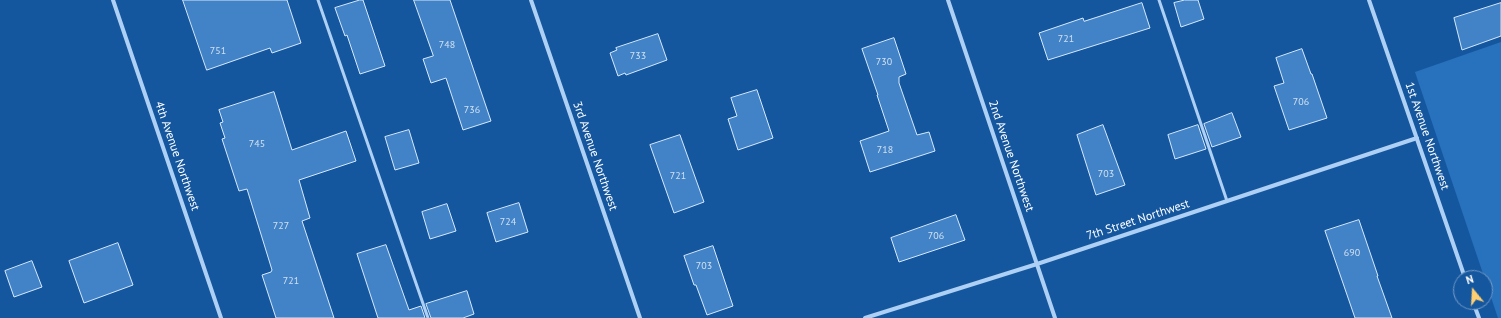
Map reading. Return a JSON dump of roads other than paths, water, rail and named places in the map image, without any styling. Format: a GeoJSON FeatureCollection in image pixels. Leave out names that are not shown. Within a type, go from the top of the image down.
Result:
{"type":"FeatureCollection","features":[{"type":"Feature","properties":{"kind":"street","name":"4th Avenue Northwest"},"geometry":{"type":"LineString","coordinates":[[113,0],[221,318]]}},
{"type":"Feature","properties":{"kind":"street","name":"3rd Avenue Northwest"},"geometry":{"type":"LineString","coordinates":[[532,0],[640,318]]}},
{"type":"Feature","properties":{"kind":"street","name":"2nd Avenue Northwest"},"geometry":{"type":"LineString","coordinates":[[948,0],[1055,318]]}},
{"type":"Feature","properties":{"kind":"street","name":"1st Avenue Northwest"},"geometry":{"type":"LineString","coordinates":[[1369,0],[1462,270]]}},
{"type":"Feature","properties":{"kind":"street","name":"7th Street Northwest"},"geometry":{"type":"LineString","coordinates":[[865,318],[1037,264],[1417,138]]}},
{"type":"Feature","properties":{"kind":"lane"},"geometry":{"type":"LineString","coordinates":[[318,0],[428,318]]}},
{"type":"Feature","properties":{"kind":"lane"},"geometry":{"type":"LineString","coordinates":[[1159,0],[1227,201]]}}]}
